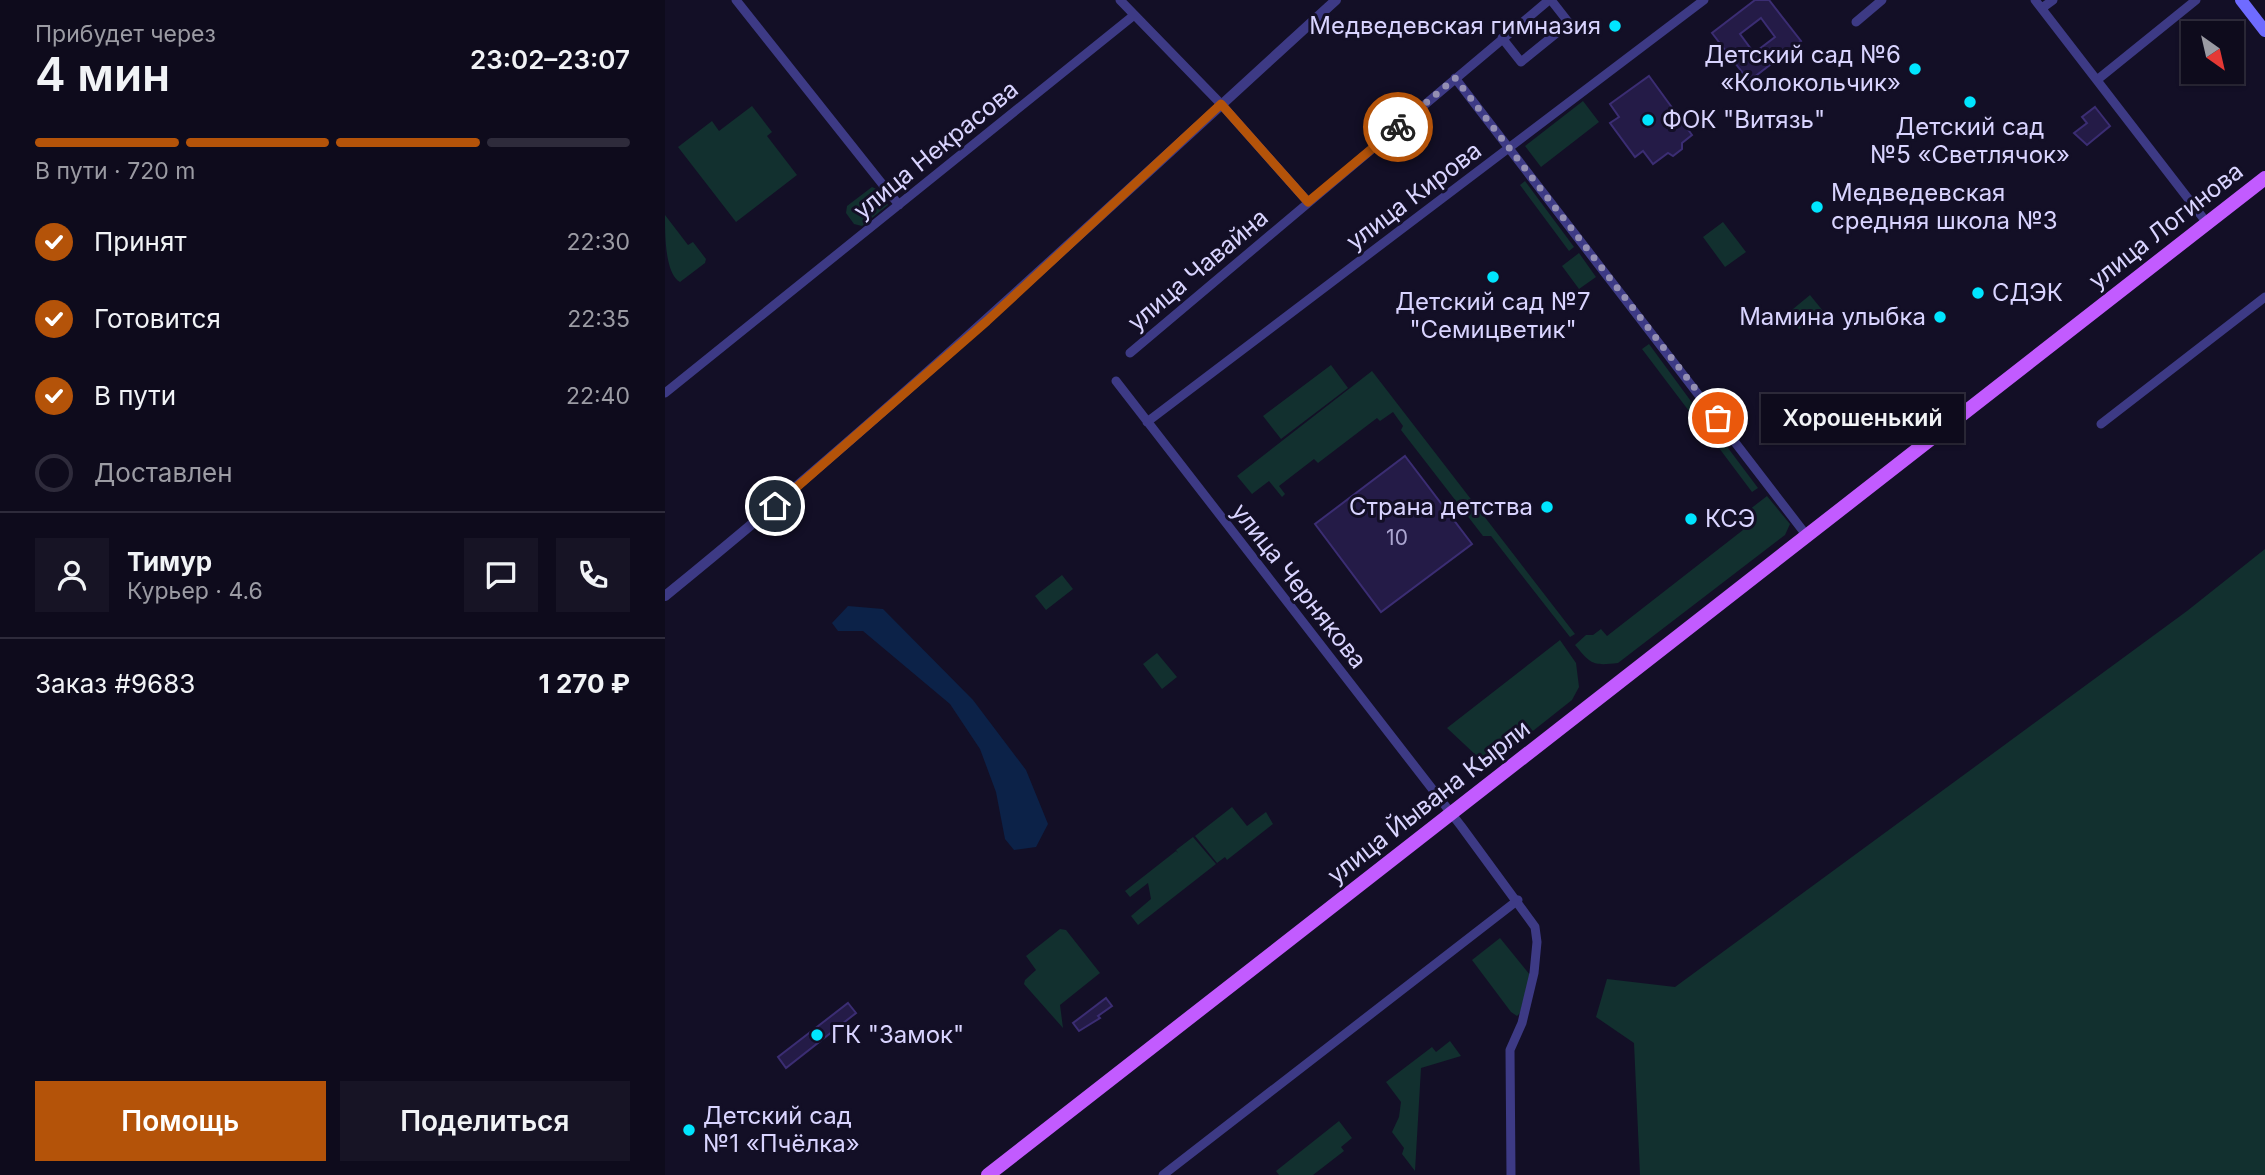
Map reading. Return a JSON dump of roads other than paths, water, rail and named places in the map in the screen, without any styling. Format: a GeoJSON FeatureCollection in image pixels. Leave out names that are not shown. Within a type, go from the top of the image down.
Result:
{"type":"FeatureCollection","features":[{"type":"Feature","properties":{"kind":"main road"},"geometry":{"type":"LineString","coordinates":[[2241,0],[2265,31]]}},
{"type":"Feature","properties":{"kind":"main road","name":"улица Логинова"},"geometry":{"type":"LineString","coordinates":[[1897,465],[2265,178]]}},
{"type":"Feature","properties":{"kind":"main road","name":"улица Йывана Кырли"},"geometry":{"type":"LineString","coordinates":[[988,1175],[1897,465]]}},
{"type":"Feature","properties":{"kind":"street"},"geometry":{"type":"LineString","coordinates":[[736,0],[899,205]]}},
{"type":"Feature","properties":{"kind":"street"},"geometry":{"type":"LineString","coordinates":[[1120,0],[1221,104],[1308,202]]}},
{"type":"Feature","properties":{"kind":"street"},"geometry":{"type":"LineString","coordinates":[[665,596],[754,523],[987,321],[1336,0]]}},
{"type":"Feature","properties":{"kind":"street"},"geometry":{"type":"LineString","coordinates":[[1502,38],[1521,62],[1569,23],[1550,0]]}},
{"type":"Feature","properties":{"kind":"street","name":"улица Чавайна"},"geometry":{"type":"LineString","coordinates":[[1130,353],[1550,0]]}},
{"type":"Feature","properties":{"kind":"street","name":"улица Кирова"},"geometry":{"type":"LineString","coordinates":[[1147,422],[1704,0]]}},
{"type":"Feature","properties":{"kind":"street"},"geometry":{"type":"LineString","coordinates":[[1856,22],[1882,0]]}},
{"type":"Feature","properties":{"kind":"street"},"geometry":{"type":"LineString","coordinates":[[2035,0],[2207,223]]}},
{"type":"Feature","properties":{"kind":"street"},"geometry":{"type":"LineString","coordinates":[[2042,8],[2053,0]]}},
{"type":"Feature","properties":{"kind":"street"},"geometry":{"type":"LineString","coordinates":[[2097,80],[2196,0]]}},
{"type":"Feature","properties":{"kind":"street","name":"улица Некрасова"},"geometry":{"type":"LineString","coordinates":[[665,393],[1133,16]]}},
{"type":"Feature","properties":{"kind":"street"},"geometry":{"type":"LineString","coordinates":[[1455,78],[1773,488],[1807,536]]}},
{"type":"Feature","properties":{"kind":"street"},"geometry":{"type":"LineString","coordinates":[[2101,424],[2265,297]]}},
{"type":"Feature","properties":{"kind":"street","name":"улица Чернякова"},"geometry":{"type":"LineString","coordinates":[[1116,381],[1518,900],[1535,927],[1537,942],[1534,974],[1522,1023],[1510,1050],[1511,1175]]}},
{"type":"Feature","properties":{"kind":"street"},"geometry":{"type":"LineString","coordinates":[[1163,1175],[1518,900]]}},
{"type":"Feature","properties":{"kind":"water"},"geometry":{"type":"Polygon","coordinates":[[[848,606],[883,609],[973,700],[1026,770],[1048,824],[1036,847],[1014,850],[1005,839],[996,792],[980,749],[950,704],[863,631],[838,631],[832,623],[848,606]]]}},
{"type":"Feature","properties":{"kind":"place","name":"Медведевская гимназия"},"geometry":{"type":"Point","coordinates":[1615,26]}},
{"type":"Feature","properties":{"kind":"place","name":"Детский сад №6 «Колокольчик»"},"geometry":{"type":"Point","coordinates":[1915,69]}},
{"type":"Feature","properties":{"kind":"place","name":"Детский сад №5 «Светлячок»"},"geometry":{"type":"Point","coordinates":[1970,102]}},
{"type":"Feature","properties":{"kind":"place","name":"ФОК \"Витязь\""},"geometry":{"type":"Point","coordinates":[1648,120]}},
{"type":"Feature","properties":{"kind":"place","name":"Медведевская средняя школа №3"},"geometry":{"type":"Point","coordinates":[1817,207]}},
{"type":"Feature","properties":{"kind":"place","name":"Детский сад №7 \"Семицветик\""},"geometry":{"type":"Point","coordinates":[1493,277]}},
{"type":"Feature","properties":{"kind":"place","name":"СДЭК"},"geometry":{"type":"Point","coordinates":[1978,293]}},
{"type":"Feature","properties":{"kind":"place","name":"Мамина улыбка"},"geometry":{"type":"Point","coordinates":[1940,317]}},
{"type":"Feature","properties":{"kind":"place","name":"Хорошенький"},"geometry":{"type":"Point","coordinates":[1718,418]}},
{"type":"Feature","properties":{"kind":"place","name":"Страна детства"},"geometry":{"type":"Point","coordinates":[1547,507]}},
{"type":"Feature","properties":{"kind":"place","name":"КСЭ"},"geometry":{"type":"Point","coordinates":[1691,519]}},
{"type":"Feature","properties":{"kind":"place","name":"ГК \"Замок\""},"geometry":{"type":"Point","coordinates":[817,1035]}},
{"type":"Feature","properties":{"kind":"place","name":"Детский сад №1 «Пчёлка»"},"geometry":{"type":"Point","coordinates":[689,1130]}}]}
